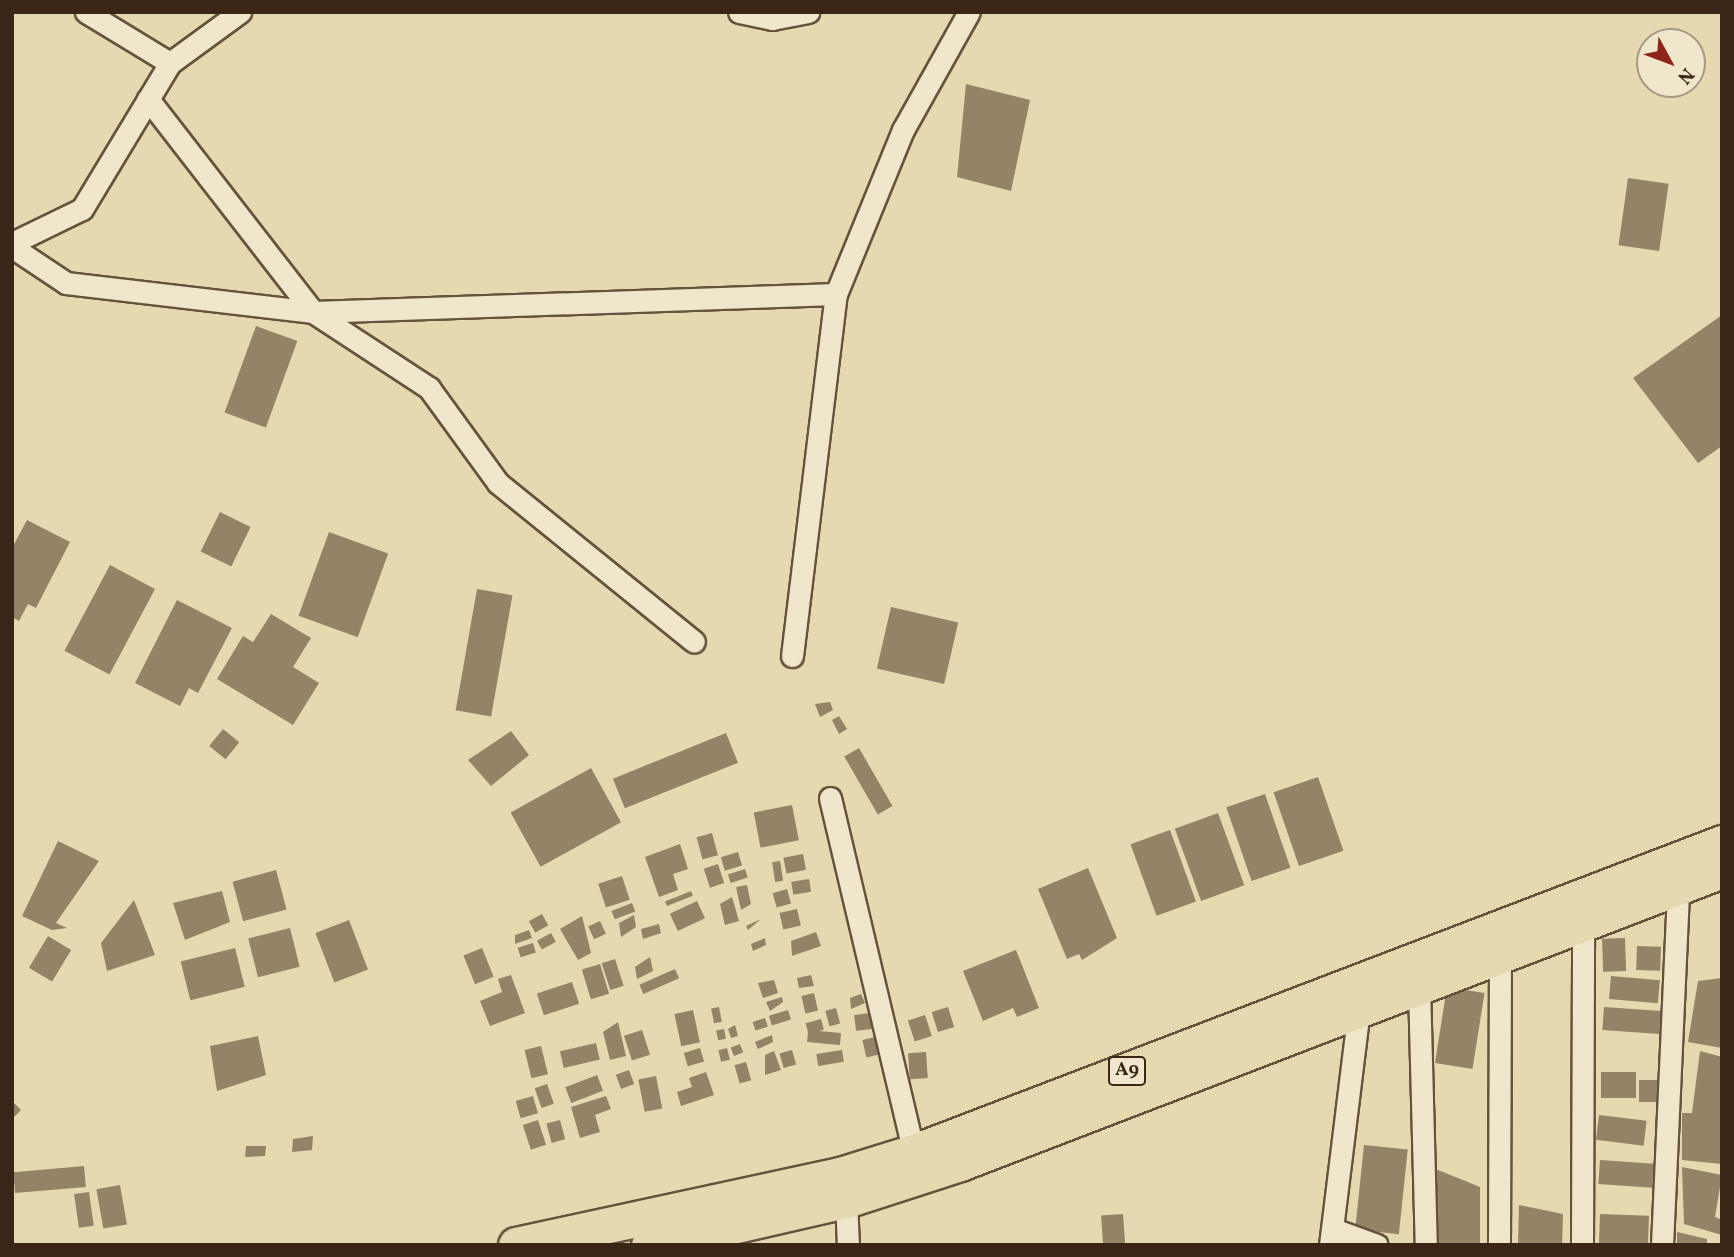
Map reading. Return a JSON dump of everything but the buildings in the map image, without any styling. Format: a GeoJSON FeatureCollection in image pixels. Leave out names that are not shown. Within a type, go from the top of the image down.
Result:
{"type":"FeatureCollection","features":[{"type":"Feature","properties":{"kind":"highway","name":"A9"},"geometry":{"type":"LineString","coordinates":[[516,1245],[840,1175],[914,1152],[1722,843]]}},
{"type":"Feature","properties":{"kind":"highway","name":"A9"},"geometry":{"type":"LineString","coordinates":[[649,1245],[687,1240],[846,1200],[960,1163],[1722,870]]}},
{"type":"Feature","properties":{"kind":"street"},"geometry":{"type":"LineString","coordinates":[[86,12],[170,63]]}},
{"type":"Feature","properties":{"kind":"street"},"geometry":{"type":"LineString","coordinates":[[240,12],[170,63],[82,208],[12,245],[66,283],[313,312],[836,293]]}},
{"type":"Feature","properties":{"kind":"street"},"geometry":{"type":"LineString","coordinates":[[739,12],[772,19],[808,12]]}},
{"type":"Feature","properties":{"kind":"street"},"geometry":{"type":"LineString","coordinates":[[792,656],[836,293],[903,130],[969,12]]}},
{"type":"Feature","properties":{"kind":"street"},"geometry":{"type":"LineString","coordinates":[[148,99],[313,312],[429,388],[498,483],[694,642]]}},
{"type":"Feature","properties":{"kind":"street"},"geometry":{"type":"LineString","coordinates":[[830,798],[914,1152]]}},
{"type":"Feature","properties":{"kind":"street"},"geometry":{"type":"LineString","coordinates":[[1662,1245],[1678,887]]}},
{"type":"Feature","properties":{"kind":"street"},"geometry":{"type":"LineString","coordinates":[[1582,1245],[1583,923]]}},
{"type":"Feature","properties":{"kind":"street"},"geometry":{"type":"LineString","coordinates":[[1499,1245],[1500,955]]}},
{"type":"Feature","properties":{"kind":"street"},"geometry":{"type":"LineString","coordinates":[[1419,986],[1426,1245]]}},
{"type":"Feature","properties":{"kind":"street"},"geometry":{"type":"LineString","coordinates":[[1359,1010],[1336,1233],[1377,1245]]}},
{"type":"Feature","properties":{"kind":"street"},"geometry":{"type":"LineString","coordinates":[[846,1200],[848,1245]]}}]}
